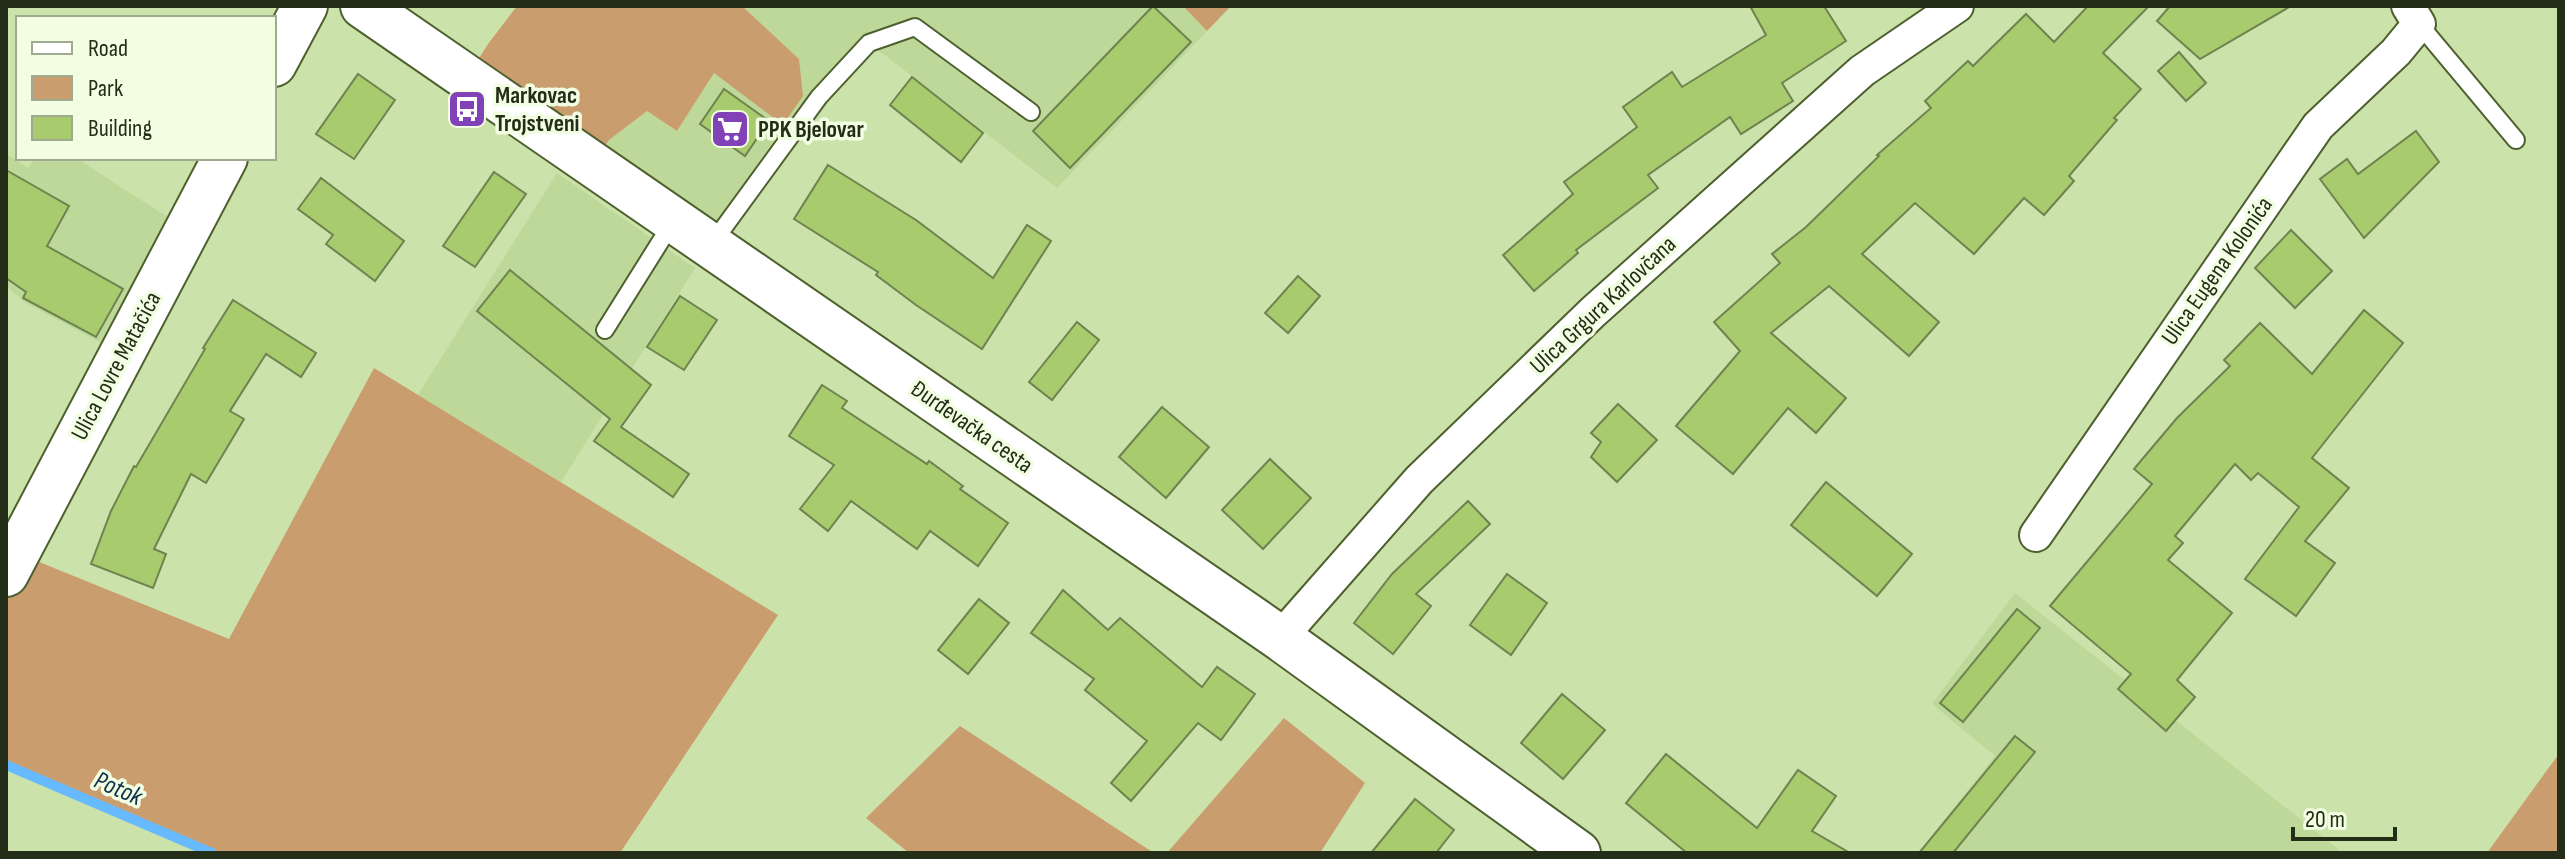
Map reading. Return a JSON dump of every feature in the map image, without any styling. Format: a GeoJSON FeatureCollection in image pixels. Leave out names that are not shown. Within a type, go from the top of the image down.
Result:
{"type":"FeatureCollection","features":[{"type":"Feature","properties":{"kind":"main road"},"geometry":{"type":"LineString","coordinates":[[276,60],[305,6]]}},
{"type":"Feature","properties":{"kind":"main road","name":"Đurđevačka cesta"},"geometry":{"type":"LineString","coordinates":[[363,6],[1280,638],[1578,853]]}},
{"type":"Feature","properties":{"kind":"main road","name":"Ulica Lovre Matačića"},"geometry":{"type":"LineString","coordinates":[[6,574],[224,160]]}},
{"type":"Feature","properties":{"kind":"street","name":"Ulica Grgura Karlovčana"},"geometry":{"type":"LineString","coordinates":[[1280,638],[1419,480],[1593,312],[1862,71],[1957,6]]}},
{"type":"Feature","properties":{"kind":"street","name":"Ulica Eugena Kolonića"},"geometry":{"type":"LineString","coordinates":[[2036,535],[2318,126],[2396,52],[2413,15]]}},
{"type":"Feature","properties":{"kind":"lane","name":"Ulica Eugena Kolonića"},"geometry":{"type":"LineString","coordinates":[[2413,15],[2516,140]]}},
{"type":"Feature","properties":{"kind":"lane"},"geometry":{"type":"LineString","coordinates":[[710,246],[819,97],[869,43],[915,27],[1031,112]]}},
{"type":"Feature","properties":{"kind":"lane"},"geometry":{"type":"LineString","coordinates":[[605,330],[673,221]]}},
{"type":"Feature","properties":{"kind":"shaded area"},"geometry":{"type":"Polygon","coordinates":[[[742,6],[1183,6],[1207,31],[1057,188],[869,43],[710,246],[592,165],[609,140],[647,111],[677,131],[714,73],[783,125],[799,59],[742,6]]]}},
{"type":"Feature","properties":{"kind":"shaded area"},"geometry":{"type":"Polygon","coordinates":[[[6,154],[28,168],[34,160],[79,160],[172,220],[107,346],[26,303],[6,286],[6,154]]]}},
{"type":"Feature","properties":{"kind":"shaded area"},"geometry":{"type":"Polygon","coordinates":[[[557,173],[695,268],[561,482],[418,395],[557,173]]]}},
{"type":"Feature","properties":{"kind":"shaded area"},"geometry":{"type":"Polygon","coordinates":[[[2015,593],[2343,853],[1918,853],[1995,756],[1932,704],[2015,593]]]}},
{"type":"Feature","properties":{"kind":"green space"},"geometry":{"type":"Polygon","coordinates":[[[517,6],[742,6],[799,59],[803,96],[783,125],[714,73],[677,131],[647,111],[609,140],[592,165],[466,79],[517,6]]]}},
{"type":"Feature","properties":{"kind":"green space"},"geometry":{"type":"Polygon","coordinates":[[[1183,6],[1231,6],[1207,31],[1183,6]]]}},
{"type":"Feature","properties":{"kind":"green space"},"geometry":{"type":"Polygon","coordinates":[[[374,368],[778,615],[620,853],[212,853],[6,765],[6,576],[17,553],[229,639],[374,368]]]}},
{"type":"Feature","properties":{"kind":"green space"},"geometry":{"type":"Polygon","coordinates":[[[1284,718],[1365,783],[1320,853],[1167,853],[1284,718]]]}},
{"type":"Feature","properties":{"kind":"green space"},"geometry":{"type":"Polygon","coordinates":[[[960,726],[1154,853],[909,853],[866,818],[960,726]]]}},
{"type":"Feature","properties":{"kind":"green space"},"geometry":{"type":"Polygon","coordinates":[[[2558,755],[2559,853],[2487,853],[2558,755]]]}},
{"type":"Feature","properties":{"kind":"building"},"geometry":{"type":"Polygon","coordinates":[[[1153,6],[1191,42],[1070,168],[1033,131],[1153,6]]]}},
{"type":"Feature","properties":{"kind":"building"},"geometry":{"type":"Polygon","coordinates":[[[1750,6],[1824,6],[1846,41],[1782,83],[1793,101],[1741,134],[1730,117],[1648,175],[1658,188],[1576,250],[1578,253],[1534,291],[1503,255],[1573,194],[1564,182],[1637,127],[1623,107],[1672,72],[1682,87],[1766,35],[1750,6]]]}},
{"type":"Feature","properties":{"kind":"building"},"geometry":{"type":"Polygon","coordinates":[[[2088,6],[2149,6],[2103,53],[2141,89],[2069,176],[2074,181],[2044,215],[2024,198],[1974,254],[1915,203],[1862,254],[1939,322],[1909,356],[1829,286],[1771,333],[1846,398],[1816,433],[1788,408],[1733,474],[1676,426],[1740,351],[1714,322],[1780,263],[1772,254],[1806,227],[1877,155],[1931,108],[1925,101],[1968,61],[1973,66],[2026,14],[2054,42],[2088,6]]]}},
{"type":"Feature","properties":{"kind":"building"},"geometry":{"type":"Polygon","coordinates":[[[2170,6],[2291,6],[2200,59],[2157,21],[2170,6]]]}},
{"type":"Feature","properties":{"kind":"building"},"geometry":{"type":"Polygon","coordinates":[[[2179,52],[2206,83],[2186,101],[2158,71],[2179,52]]]}},
{"type":"Feature","properties":{"kind":"building"},"geometry":{"type":"Polygon","coordinates":[[[358,74],[395,100],[354,159],[316,134],[358,74]]]}},
{"type":"Feature","properties":{"kind":"building"},"geometry":{"type":"Polygon","coordinates":[[[912,77],[983,133],[961,162],[890,105],[912,77]]]}},
{"type":"Feature","properties":{"kind":"building"},"geometry":{"type":"Polygon","coordinates":[[[724,89],[769,121],[745,156],[700,124],[724,89]]]}},
{"type":"Feature","properties":{"kind":"building"},"geometry":{"type":"Polygon","coordinates":[[[2416,131],[2439,162],[2364,238],[2320,179],[2347,159],[2358,174],[2416,131]]]}},
{"type":"Feature","properties":{"kind":"building"},"geometry":{"type":"Polygon","coordinates":[[[828,165],[916,220],[993,278],[1027,225],[1051,241],[982,349],[916,305],[876,275],[878,272],[794,219],[828,165]]]}},
{"type":"Feature","properties":{"kind":"building"},"geometry":{"type":"Polygon","coordinates":[[[6,170],[69,206],[47,246],[123,289],[96,337],[23,298],[26,292],[6,278],[6,170]]]}},
{"type":"Feature","properties":{"kind":"building"},"geometry":{"type":"Polygon","coordinates":[[[494,172],[526,194],[475,267],[443,246],[494,172]]]}},
{"type":"Feature","properties":{"kind":"building"},"geometry":{"type":"Polygon","coordinates":[[[321,178],[404,241],[375,281],[326,244],[333,235],[298,209],[321,178]]]}},
{"type":"Feature","properties":{"kind":"building"},"geometry":{"type":"Polygon","coordinates":[[[2291,230],[2332,271],[2295,308],[2255,268],[2291,230]]]}},
{"type":"Feature","properties":{"kind":"building"},"geometry":{"type":"Polygon","coordinates":[[[510,270],[651,385],[621,427],[689,474],[673,497],[594,441],[610,419],[477,311],[510,270]]]}},
{"type":"Feature","properties":{"kind":"building"},"geometry":{"type":"Polygon","coordinates":[[[1298,276],[1320,296],[1288,333],[1265,313],[1298,276]]]}},
{"type":"Feature","properties":{"kind":"building"},"geometry":{"type":"Polygon","coordinates":[[[680,296],[717,320],[684,370],[647,347],[680,296]]]}},
{"type":"Feature","properties":{"kind":"building"},"geometry":{"type":"Polygon","coordinates":[[[233,300],[316,353],[301,377],[266,354],[230,411],[244,419],[206,483],[191,474],[154,549],[166,554],[153,588],[91,564],[111,511],[134,466],[233,300]]]}},
{"type":"Feature","properties":{"kind":"building"},"geometry":{"type":"Polygon","coordinates":[[[2364,310],[2403,343],[2312,458],[2349,488],[2305,541],[2335,563],[2296,616],[2245,579],[2299,507],[2258,473],[2251,480],[2235,464],[2175,536],[2183,543],[2168,560],[2232,613],[2177,680],[2195,697],[2166,731],[2118,689],[2131,674],[2050,606],[2152,484],[2134,469],[2177,418],[2230,366],[2224,360],[2260,323],[2312,374],[2364,310]]]}},
{"type":"Feature","properties":{"kind":"building"},"geometry":{"type":"Polygon","coordinates":[[[1077,322],[1099,340],[1052,400],[1029,382],[1077,322]]]}},
{"type":"Feature","properties":{"kind":"building"},"geometry":{"type":"Polygon","coordinates":[[[822,385],[847,401],[842,408],[927,464],[929,461],[963,486],[960,489],[1008,523],[978,566],[930,531],[917,549],[851,501],[828,531],[800,509],[834,465],[789,436],[822,385]]]}},
{"type":"Feature","properties":{"kind":"building"},"geometry":{"type":"Polygon","coordinates":[[[1618,404],[1657,440],[1617,482],[1591,457],[1601,442],[1591,433],[1618,404]]]}},
{"type":"Feature","properties":{"kind":"building"},"geometry":{"type":"Polygon","coordinates":[[[1162,407],[1209,447],[1166,498],[1119,457],[1162,407]]]}},
{"type":"Feature","properties":{"kind":"building"},"geometry":{"type":"Polygon","coordinates":[[[1270,459],[1311,498],[1263,549],[1222,510],[1270,459]]]}},
{"type":"Feature","properties":{"kind":"building"},"geometry":{"type":"Polygon","coordinates":[[[1826,482],[1912,554],[1877,596],[1791,525],[1826,482]]]}},
{"type":"Feature","properties":{"kind":"building"},"geometry":{"type":"Polygon","coordinates":[[[1468,501],[1490,524],[1416,594],[1431,606],[1393,654],[1354,623],[1392,574],[1468,501]]]}},
{"type":"Feature","properties":{"kind":"building"},"geometry":{"type":"Polygon","coordinates":[[[1507,574],[1547,603],[1511,655],[1470,625],[1507,574]]]}},
{"type":"Feature","properties":{"kind":"building"},"geometry":{"type":"Polygon","coordinates":[[[1063,590],[1108,630],[1120,618],[1202,687],[1217,667],[1255,694],[1221,740],[1198,723],[1131,801],[1111,783],[1147,741],[1085,690],[1094,679],[1031,633],[1063,590]]]}},
{"type":"Feature","properties":{"kind":"building"},"geometry":{"type":"Polygon","coordinates":[[[979,599],[1009,623],[968,674],[938,650],[979,599]]]}},
{"type":"Feature","properties":{"kind":"building"},"geometry":{"type":"Polygon","coordinates":[[[2017,609],[2040,628],[1963,722],[1940,703],[2017,609]]]}},
{"type":"Feature","properties":{"kind":"building"},"geometry":{"type":"Polygon","coordinates":[[[1562,694],[1605,730],[1563,779],[1521,743],[1562,694]]]}},
{"type":"Feature","properties":{"kind":"building"},"geometry":{"type":"Polygon","coordinates":[[[2015,736],[2035,752],[1953,853],[1919,853],[2015,736]]]}},
{"type":"Feature","properties":{"kind":"building"},"geometry":{"type":"Polygon","coordinates":[[[1666,754],[1757,828],[1798,770],[1836,796],[1812,831],[1850,853],[1687,853],[1626,803],[1666,754]]]}},
{"type":"Feature","properties":{"kind":"building"},"geometry":{"type":"Polygon","coordinates":[[[1415,799],[1454,830],[1436,853],[1371,853],[1415,799]]]}},
{"type":"Feature","properties":{"kind":"waterway","name":"Potok"},"geometry":{"type":"LineString","coordinates":[[6,765],[212,853]]}},
{"type":"Feature","properties":{"kind":"place","name":"Markovac Trojstveni"},"geometry":{"type":"Point","coordinates":[467,109]}},
{"type":"Feature","properties":{"kind":"place","name":"PPK Bjelovar"},"geometry":{"type":"Point","coordinates":[730,129]}}]}
